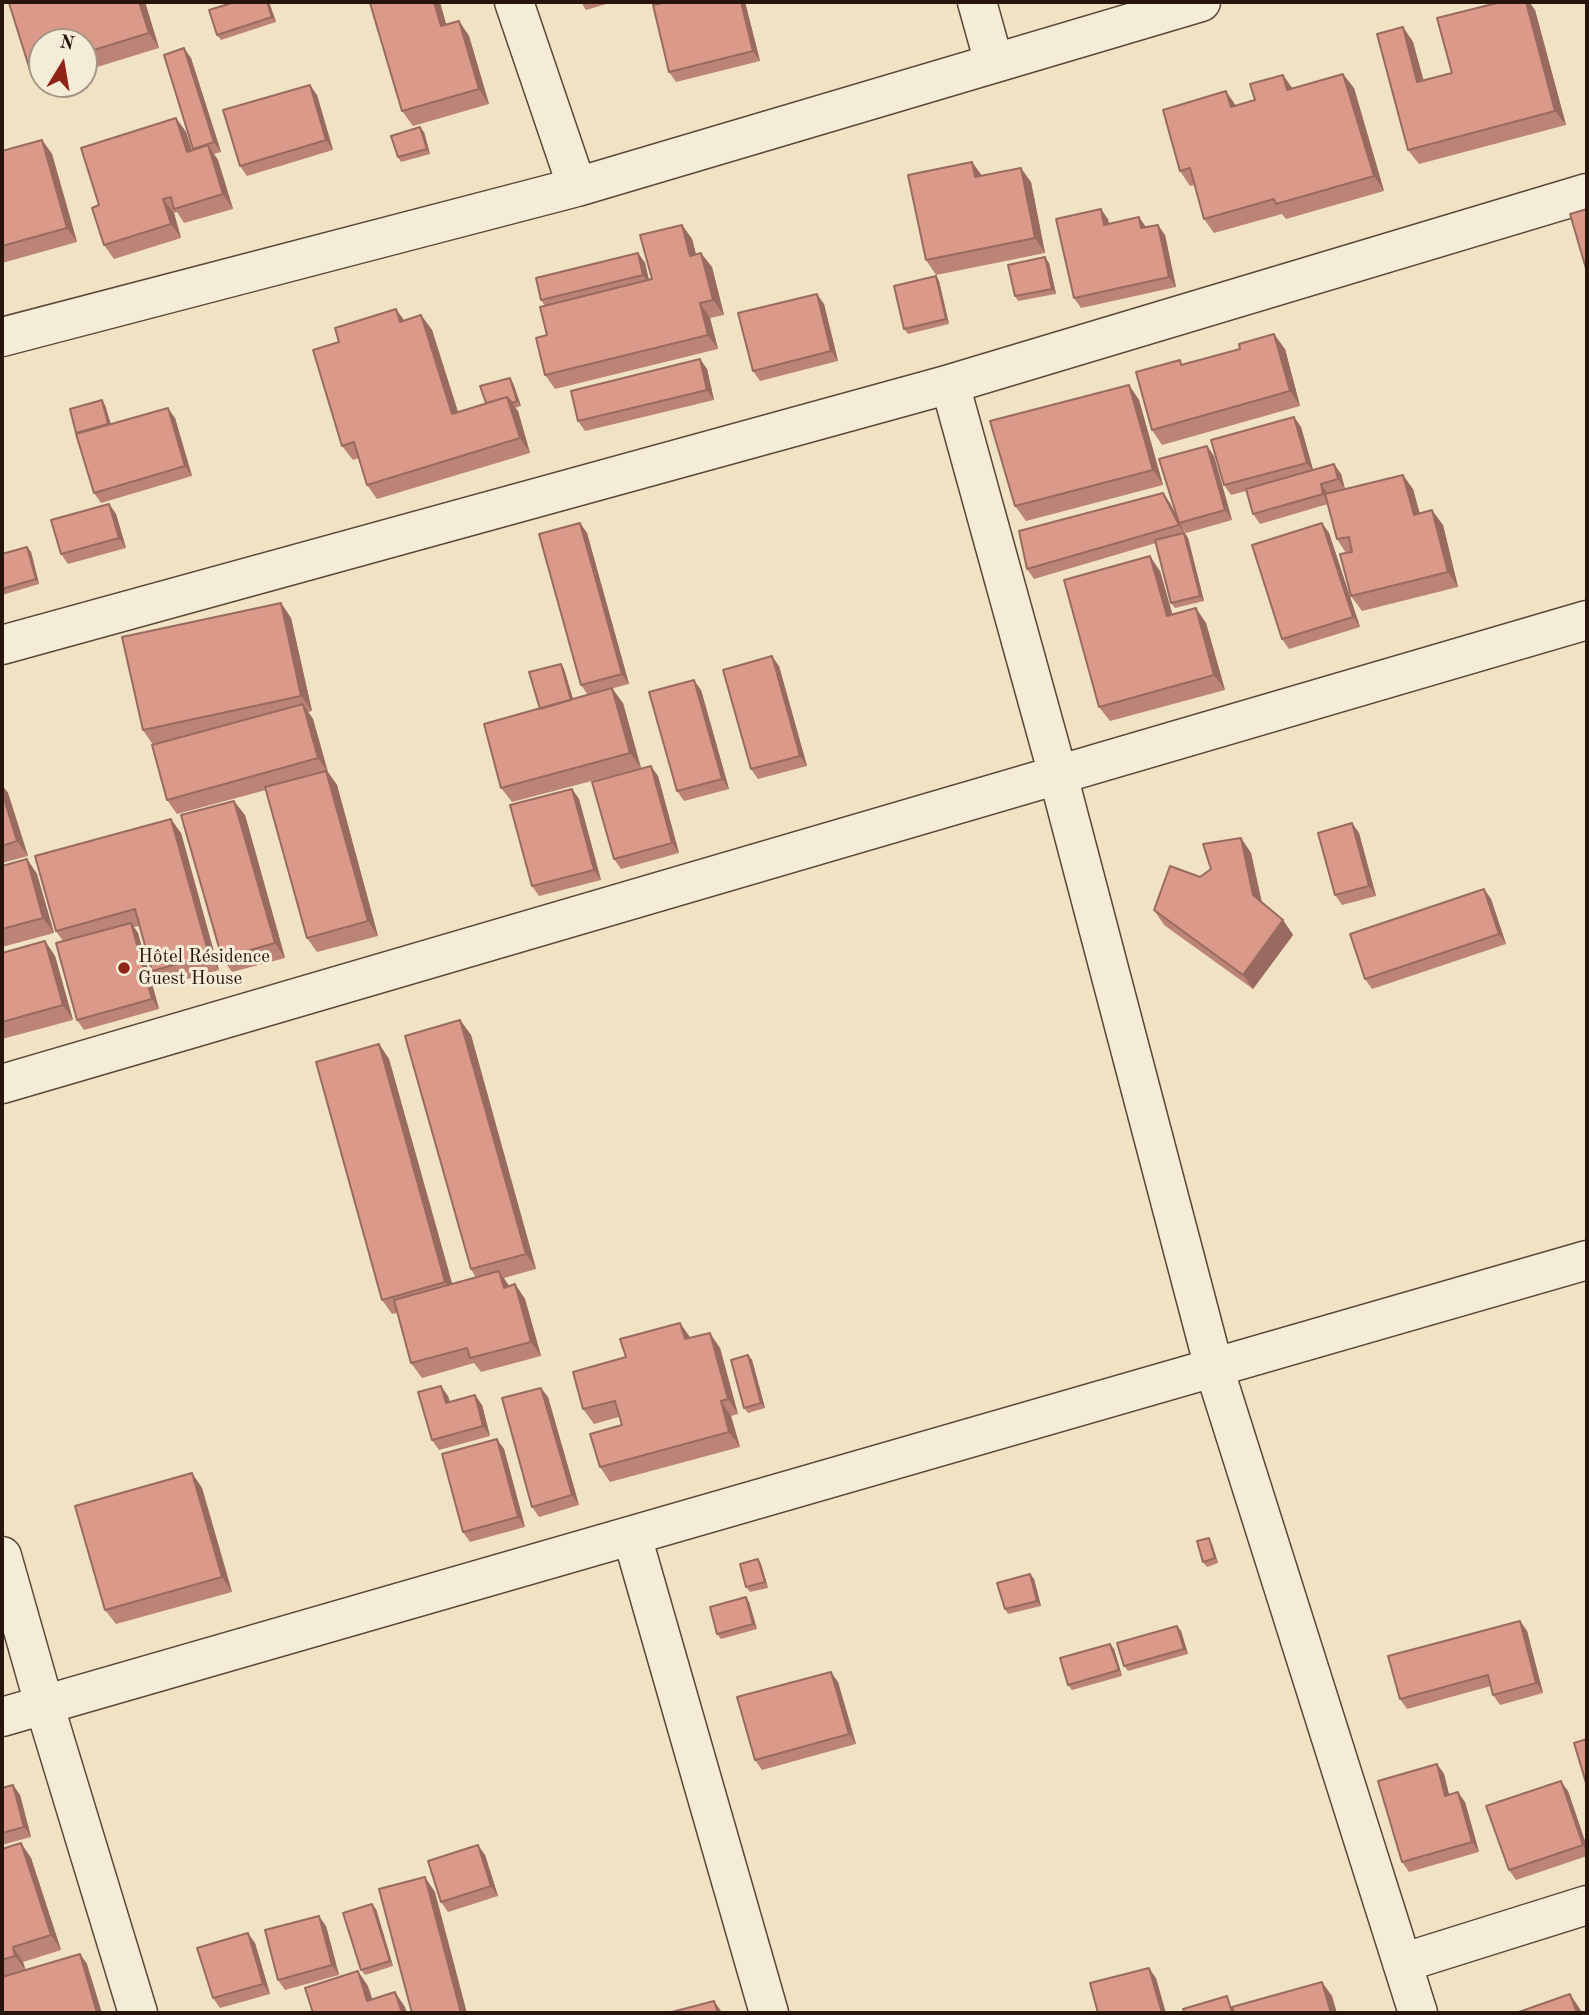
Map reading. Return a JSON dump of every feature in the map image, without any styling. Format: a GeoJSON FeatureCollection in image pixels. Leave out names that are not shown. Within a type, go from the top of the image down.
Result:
{"type":"FeatureCollection","features":[{"type":"Feature","properties":{"kind":"street"},"geometry":{"type":"LineString","coordinates":[[514,2],[578,187]]}},
{"type":"Feature","properties":{"kind":"street"},"geometry":{"type":"LineString","coordinates":[[977,2],[995,63]]}},
{"type":"Feature","properties":{"kind":"street"},"geometry":{"type":"LineString","coordinates":[[2,337],[578,187],[1201,2]]}},
{"type":"Feature","properties":{"kind":"street"},"geometry":{"type":"LineString","coordinates":[[2,645],[950,384],[1587,193]]}},
{"type":"Feature","properties":{"kind":"street"},"geometry":{"type":"LineString","coordinates":[[950,384],[1058,775],[1214,1368],[1418,2013]]}},
{"type":"Feature","properties":{"kind":"street"},"geometry":{"type":"LineString","coordinates":[[2,1084],[1587,620]]}},
{"type":"Feature","properties":{"kind":"street"},"geometry":{"type":"LineString","coordinates":[[2,1717],[1587,1260]]}},
{"type":"Feature","properties":{"kind":"street"},"geometry":{"type":"LineString","coordinates":[[632,1536],[769,2013]]}},
{"type":"Feature","properties":{"kind":"street"},"geometry":{"type":"LineString","coordinates":[[2,1556],[138,2013]]}},
{"type":"Feature","properties":{"kind":"street"},"geometry":{"type":"LineString","coordinates":[[1402,1963],[1587,1905]]}},
{"type":"Feature","properties":{"kind":"building"},"geometry":{"type":"Polygon","coordinates":[[[139,2],[149,33],[98,49],[98,28],[28,28],[28,64],[9,3],[139,2]]]}},
{"type":"Feature","properties":{"kind":"building"},"geometry":{"type":"Polygon","coordinates":[[[235,2],[267,2],[272,17],[217,35],[209,10],[235,2]]]}},
{"type":"Feature","properties":{"kind":"building"},"geometry":{"type":"Polygon","coordinates":[[[434,2],[441,26],[459,21],[479,89],[402,111],[370,3],[434,2]]]}},
{"type":"Feature","properties":{"kind":"building"},"geometry":{"type":"Polygon","coordinates":[[[668,2],[741,2],[753,51],[669,72],[653,5],[668,2]]]}},
{"type":"Feature","properties":{"kind":"building"},"geometry":{"type":"Polygon","coordinates":[[[1501,2],[1526,2],[1555,111],[1408,150],[1377,34],[1403,27],[1417,82],[1452,73],[1437,18],[1501,2]]]}},
{"type":"Feature","properties":{"kind":"building"},"geometry":{"type":"Polygon","coordinates":[[[184,48],[214,142],[193,149],[164,55],[184,48]]]}},
{"type":"Feature","properties":{"kind":"building"},"geometry":{"type":"Polygon","coordinates":[[[1343,74],[1374,176],[1276,204],[1274,199],[1204,219],[1190,168],[1180,171],[1163,110],[1226,91],[1231,107],[1255,100],[1250,84],[1283,75],[1287,90],[1343,74]]]}},
{"type":"Feature","properties":{"kind":"building"},"geometry":{"type":"Polygon","coordinates":[[[310,85],[326,140],[240,166],[223,110],[310,85]]]}},
{"type":"Feature","properties":{"kind":"building"},"geometry":{"type":"Polygon","coordinates":[[[176,118],[187,152],[208,145],[223,194],[174,209],[171,197],[163,199],[171,224],[104,245],[92,208],[99,205],[81,148],[176,118]]]}},
{"type":"Feature","properties":{"kind":"building"},"geometry":{"type":"Polygon","coordinates":[[[420,127],[427,149],[398,157],[391,136],[420,127]]]}},
{"type":"Feature","properties":{"kind":"building"},"geometry":{"type":"Polygon","coordinates":[[[42,140],[67,228],[2,246],[2,151],[42,140]]]}},
{"type":"Feature","properties":{"kind":"building"},"geometry":{"type":"Polygon","coordinates":[[[972,162],[975,177],[1021,168],[1035,238],[926,260],[908,175],[972,162]]]}},
{"type":"Feature","properties":{"kind":"building"},"geometry":{"type":"Polygon","coordinates":[[[1101,209],[1104,225],[1139,217],[1141,228],[1158,225],[1169,277],[1074,298],[1056,219],[1101,209]]]}},
{"type":"Feature","properties":{"kind":"building"},"geometry":{"type":"Polygon","coordinates":[[[1587,209],[1587,272],[1570,214],[1587,209]]]}},
{"type":"Feature","properties":{"kind":"building"},"geometry":{"type":"Polygon","coordinates":[[[682,225],[690,256],[701,253],[713,300],[700,303],[708,335],[545,375],[536,338],[547,335],[540,307],[652,279],[640,235],[682,225]]]}},
{"type":"Feature","properties":{"kind":"building"},"geometry":{"type":"Polygon","coordinates":[[[638,253],[643,275],[541,300],[536,278],[638,253]]]}},
{"type":"Feature","properties":{"kind":"building"},"geometry":{"type":"Polygon","coordinates":[[[1045,257],[1052,289],[1015,296],[1008,265],[1045,257]]]}},
{"type":"Feature","properties":{"kind":"building"},"geometry":{"type":"Polygon","coordinates":[[[936,276],[946,319],[904,329],[894,286],[936,276]]]}},
{"type":"Feature","properties":{"kind":"building"},"geometry":{"type":"Polygon","coordinates":[[[817,294],[831,351],[753,371],[738,313],[817,294]]]}},
{"type":"Feature","properties":{"kind":"building"},"geometry":{"type":"Polygon","coordinates":[[[396,309],[400,322],[421,315],[452,414],[507,397],[520,438],[367,485],[354,442],[342,446],[313,350],[339,342],[335,328],[396,309]]]}},
{"type":"Feature","properties":{"kind":"building"},"geometry":{"type":"Polygon","coordinates":[[[1274,334],[1290,391],[1152,430],[1136,372],[1180,360],[1181,365],[1240,349],[1239,344],[1274,334]]]}},
{"type":"Feature","properties":{"kind":"building"},"geometry":{"type":"Polygon","coordinates":[[[700,359],[707,390],[578,421],[571,391],[700,359]]]}},
{"type":"Feature","properties":{"kind":"building"},"geometry":{"type":"Polygon","coordinates":[[[510,378],[517,401],[512,403],[507,397],[486,403],[480,386],[510,378]]]}},
{"type":"Feature","properties":{"kind":"building"},"geometry":{"type":"Polygon","coordinates":[[[1129,385],[1153,470],[1015,506],[990,421],[1129,385]]]}},
{"type":"Feature","properties":{"kind":"building"},"geometry":{"type":"Polygon","coordinates":[[[102,400],[108,424],[76,433],[70,409],[102,400]]]}},
{"type":"Feature","properties":{"kind":"building"},"geometry":{"type":"Polygon","coordinates":[[[168,408],[185,466],[94,493],[76,434],[168,408]]]}},
{"type":"Feature","properties":{"kind":"building"},"geometry":{"type":"Polygon","coordinates":[[[1294,417],[1307,463],[1224,485],[1211,440],[1294,417]]]}},
{"type":"Feature","properties":{"kind":"building"},"geometry":{"type":"Polygon","coordinates":[[[1207,446],[1225,510],[1179,523],[1159,459],[1207,446]]]}},
{"type":"Feature","properties":{"kind":"building"},"geometry":{"type":"Polygon","coordinates":[[[1334,464],[1338,479],[1321,484],[1323,494],[1253,514],[1246,489],[1334,464]]]}},
{"type":"Feature","properties":{"kind":"building"},"geometry":{"type":"Polygon","coordinates":[[[1403,475],[1414,515],[1432,510],[1448,572],[1351,596],[1340,554],[1352,552],[1349,537],[1337,539],[1325,494],[1403,475]]]}},
{"type":"Feature","properties":{"kind":"building"},"geometry":{"type":"Polygon","coordinates":[[[1163,493],[1179,525],[1027,569],[1019,531],[1163,493]]]}},
{"type":"Feature","properties":{"kind":"building"},"geometry":{"type":"Polygon","coordinates":[[[109,504],[119,538],[61,554],[51,520],[109,504]]]}},
{"type":"Feature","properties":{"kind":"building"},"geometry":{"type":"Polygon","coordinates":[[[580,523],[622,674],[581,685],[539,534],[580,523]]]}},
{"type":"Feature","properties":{"kind":"building"},"geometry":{"type":"Polygon","coordinates":[[[1322,523],[1353,617],[1282,639],[1252,545],[1322,523]]]}},
{"type":"Feature","properties":{"kind":"building"},"geometry":{"type":"Polygon","coordinates":[[[1184,533],[1200,596],[1171,603],[1155,540],[1184,533]]]}},
{"type":"Feature","properties":{"kind":"building"},"geometry":{"type":"Polygon","coordinates":[[[27,547],[36,579],[2,589],[2,554],[27,547]]]}},
{"type":"Feature","properties":{"kind":"building"},"geometry":{"type":"Polygon","coordinates":[[[1150,556],[1167,616],[1196,608],[1214,675],[1099,707],[1064,580],[1150,556]]]}},
{"type":"Feature","properties":{"kind":"building"},"geometry":{"type":"Polygon","coordinates":[[[281,603],[301,696],[143,730],[122,637],[281,603]]]}},
{"type":"Feature","properties":{"kind":"building"},"geometry":{"type":"Polygon","coordinates":[[[772,656],[800,756],[751,769],[723,670],[772,656]]]}},
{"type":"Feature","properties":{"kind":"building"},"geometry":{"type":"Polygon","coordinates":[[[561,664],[571,700],[540,709],[529,672],[561,664]]]}},
{"type":"Feature","properties":{"kind":"building"},"geometry":{"type":"Polygon","coordinates":[[[694,680],[722,779],[677,791],[649,692],[694,680]]]}},
{"type":"Feature","properties":{"kind":"building"},"geometry":{"type":"Polygon","coordinates":[[[612,688],[630,753],[501,788],[484,724],[612,688]]]}},
{"type":"Feature","properties":{"kind":"building"},"geometry":{"type":"Polygon","coordinates":[[[303,704],[318,758],[167,800],[152,745],[303,704]]]}},
{"type":"Feature","properties":{"kind":"building"},"geometry":{"type":"Polygon","coordinates":[[[651,766],[672,843],[614,859],[592,782],[651,766]]]}},
{"type":"Feature","properties":{"kind":"building"},"geometry":{"type":"Polygon","coordinates":[[[326,771],[368,921],[307,938],[265,787],[326,771]]]}},
{"type":"Feature","properties":{"kind":"building"},"geometry":{"type":"Polygon","coordinates":[[[572,789],[594,870],[532,886],[510,805],[572,789]]]}},
{"type":"Feature","properties":{"kind":"building"},"geometry":{"type":"Polygon","coordinates":[[[2,792],[17,841],[2,846],[2,792]]]}},
{"type":"Feature","properties":{"kind":"building"},"geometry":{"type":"Polygon","coordinates":[[[234,801],[275,943],[222,958],[181,815],[234,801]]]}},
{"type":"Feature","properties":{"kind":"building"},"geometry":{"type":"Polygon","coordinates":[[[171,819],[209,955],[152,971],[135,909],[56,931],[35,856],[171,819]]]}},
{"type":"Feature","properties":{"kind":"building"},"geometry":{"type":"Polygon","coordinates":[[[1352,823],[1369,886],[1335,895],[1318,833],[1352,823]]]}},
{"type":"Feature","properties":{"kind":"building"},"geometry":{"type":"Polygon","coordinates":[[[1241,838],[1253,895],[1283,920],[1243,975],[1154,910],[1170,866],[1200,877],[1211,869],[1203,844],[1241,838]]]}},
{"type":"Feature","properties":{"kind":"building"},"geometry":{"type":"Polygon","coordinates":[[[27,859],[43,918],[2,929],[2,866],[27,859]]]}},
{"type":"Feature","properties":{"kind":"building"},"geometry":{"type":"Polygon","coordinates":[[[1484,889],[1499,934],[1365,979],[1350,934],[1484,889]]]}},
{"type":"Feature","properties":{"kind":"building"},"geometry":{"type":"Polygon","coordinates":[[[131,923],[152,999],[77,1020],[56,943],[131,923]]]}},
{"type":"Feature","properties":{"kind":"building"},"geometry":{"type":"Polygon","coordinates":[[[45,941],[63,1005],[2,1022],[2,953],[45,941]]]}},
{"type":"Feature","properties":{"kind":"building"},"geometry":{"type":"Polygon","coordinates":[[[460,1020],[526,1254],[471,1269],[405,1036],[460,1020]]]}},
{"type":"Feature","properties":{"kind":"building"},"geometry":{"type":"Polygon","coordinates":[[[379,1044],[445,1282],[382,1300],[316,1062],[379,1044]]]}},
{"type":"Feature","properties":{"kind":"building"},"geometry":{"type":"Polygon","coordinates":[[[499,1271],[504,1288],[515,1284],[531,1342],[470,1358],[467,1348],[411,1363],[394,1300],[499,1271]]]}},
{"type":"Feature","properties":{"kind":"building"},"geometry":{"type":"Polygon","coordinates":[[[680,1323],[685,1339],[710,1333],[728,1399],[721,1401],[729,1432],[600,1467],[590,1434],[622,1425],[615,1401],[583,1409],[573,1372],[626,1357],[620,1339],[680,1323]]]}},
{"type":"Feature","properties":{"kind":"building"},"geometry":{"type":"Polygon","coordinates":[[[748,1355],[761,1403],[744,1408],[731,1360],[748,1355]]]}},
{"type":"Feature","properties":{"kind":"building"},"geometry":{"type":"Polygon","coordinates":[[[441,1386],[446,1403],[475,1395],[483,1426],[432,1440],[418,1392],[441,1386]]]}},
{"type":"Feature","properties":{"kind":"building"},"geometry":{"type":"Polygon","coordinates":[[[541,1388],[572,1495],[532,1507],[502,1398],[541,1388]]]}},
{"type":"Feature","properties":{"kind":"building"},"geometry":{"type":"Polygon","coordinates":[[[497,1439],[518,1517],[463,1532],[442,1454],[497,1439]]]}},
{"type":"Feature","properties":{"kind":"building"},"geometry":{"type":"Polygon","coordinates":[[[192,1473],[222,1577],[105,1610],[75,1506],[192,1473]]]}},
{"type":"Feature","properties":{"kind":"building"},"geometry":{"type":"Polygon","coordinates":[[[1209,1538],[1215,1558],[1203,1562],[1197,1541],[1209,1538]]]}},
{"type":"Feature","properties":{"kind":"building"},"geometry":{"type":"Polygon","coordinates":[[[758,1559],[765,1582],[746,1587],[740,1564],[758,1559]]]}},
{"type":"Feature","properties":{"kind":"building"},"geometry":{"type":"Polygon","coordinates":[[[1030,1574],[1037,1601],[1005,1609],[997,1583],[1030,1574]]]}},
{"type":"Feature","properties":{"kind":"building"},"geometry":{"type":"Polygon","coordinates":[[[746,1597],[753,1624],[717,1634],[710,1607],[746,1597]]]}},
{"type":"Feature","properties":{"kind":"building"},"geometry":{"type":"Polygon","coordinates":[[[1520,1621],[1536,1683],[1493,1695],[1488,1675],[1400,1699],[1388,1656],[1520,1621]]]}},
{"type":"Feature","properties":{"kind":"building"},"geometry":{"type":"Polygon","coordinates":[[[1177,1626],[1184,1649],[1124,1666],[1117,1643],[1177,1626]]]}},
{"type":"Feature","properties":{"kind":"building"},"geometry":{"type":"Polygon","coordinates":[[[1110,1644],[1119,1670],[1068,1685],[1060,1658],[1110,1644]]]}},
{"type":"Feature","properties":{"kind":"building"},"geometry":{"type":"Polygon","coordinates":[[[831,1672],[849,1734],[755,1760],[737,1697],[831,1672]]]}},
{"type":"Feature","properties":{"kind":"building"},"geometry":{"type":"Polygon","coordinates":[[[1587,1739],[1587,1786],[1574,1743],[1587,1739]]]}},
{"type":"Feature","properties":{"kind":"building"},"geometry":{"type":"Polygon","coordinates":[[[1437,1764],[1445,1796],[1458,1792],[1472,1842],[1402,1862],[1378,1781],[1437,1764]]]}},
{"type":"Feature","properties":{"kind":"building"},"geometry":{"type":"Polygon","coordinates":[[[1561,1781],[1583,1845],[1509,1870],[1486,1806],[1561,1781]]]}},
{"type":"Feature","properties":{"kind":"building"},"geometry":{"type":"Polygon","coordinates":[[[13,1785],[24,1827],[2,1833],[2,1788],[13,1785]]]}},
{"type":"Feature","properties":{"kind":"building"},"geometry":{"type":"Polygon","coordinates":[[[21,1843],[51,1935],[13,1947],[15,1956],[2,1960],[2,1849],[21,1843]]]}},
{"type":"Feature","properties":{"kind":"building"},"geometry":{"type":"Polygon","coordinates":[[[478,1845],[491,1886],[441,1902],[428,1861],[478,1845]]]}},
{"type":"Feature","properties":{"kind":"building"},"geometry":{"type":"Polygon","coordinates":[[[425,1877],[461,2013],[412,2013],[379,1889],[425,1877]]]}},
{"type":"Feature","properties":{"kind":"building"},"geometry":{"type":"Polygon","coordinates":[[[372,1904],[390,1961],[361,1970],[343,1913],[372,1904]]]}},
{"type":"Feature","properties":{"kind":"building"},"geometry":{"type":"Polygon","coordinates":[[[319,1916],[332,1965],[278,1980],[265,1930],[319,1916]]]}},
{"type":"Feature","properties":{"kind":"building"},"geometry":{"type":"Polygon","coordinates":[[[248,1933],[263,1984],[213,1998],[197,1948],[248,1933]]]}},
{"type":"Feature","properties":{"kind":"building"},"geometry":{"type":"Polygon","coordinates":[[[80,1954],[97,2013],[2,2013],[2,1977],[80,1954]]]}},
{"type":"Feature","properties":{"kind":"building"},"geometry":{"type":"Polygon","coordinates":[[[1149,1968],[1162,2013],[1098,2013],[1090,1983],[1149,1968]]]}},
{"type":"Feature","properties":{"kind":"building"},"geometry":{"type":"Polygon","coordinates":[[[358,1971],[367,2001],[395,1992],[402,2013],[313,2013],[305,1988],[358,1971]]]}},
{"type":"Feature","properties":{"kind":"building"},"geometry":{"type":"Polygon","coordinates":[[[1322,1982],[1331,2013],[1234,2013],[1232,2007],[1322,1982]]]}},
{"type":"Feature","properties":{"kind":"building"},"geometry":{"type":"Polygon","coordinates":[[[1570,1994],[1577,2013],[1516,2013],[1570,1994]]]}},
{"type":"Feature","properties":{"kind":"building"},"geometry":{"type":"Polygon","coordinates":[[[1227,1996],[1232,2013],[1185,2013],[1183,2009],[1227,1996]]]}},
{"type":"Feature","properties":{"kind":"building"},"geometry":{"type":"Polygon","coordinates":[[[714,2001],[718,2013],[668,2013],[714,2001]]]}},
{"type":"Feature","properties":{"kind":"place","name":"Hôtel Résidence Guest House"},"geometry":{"type":"Point","coordinates":[124,968]}}]}
